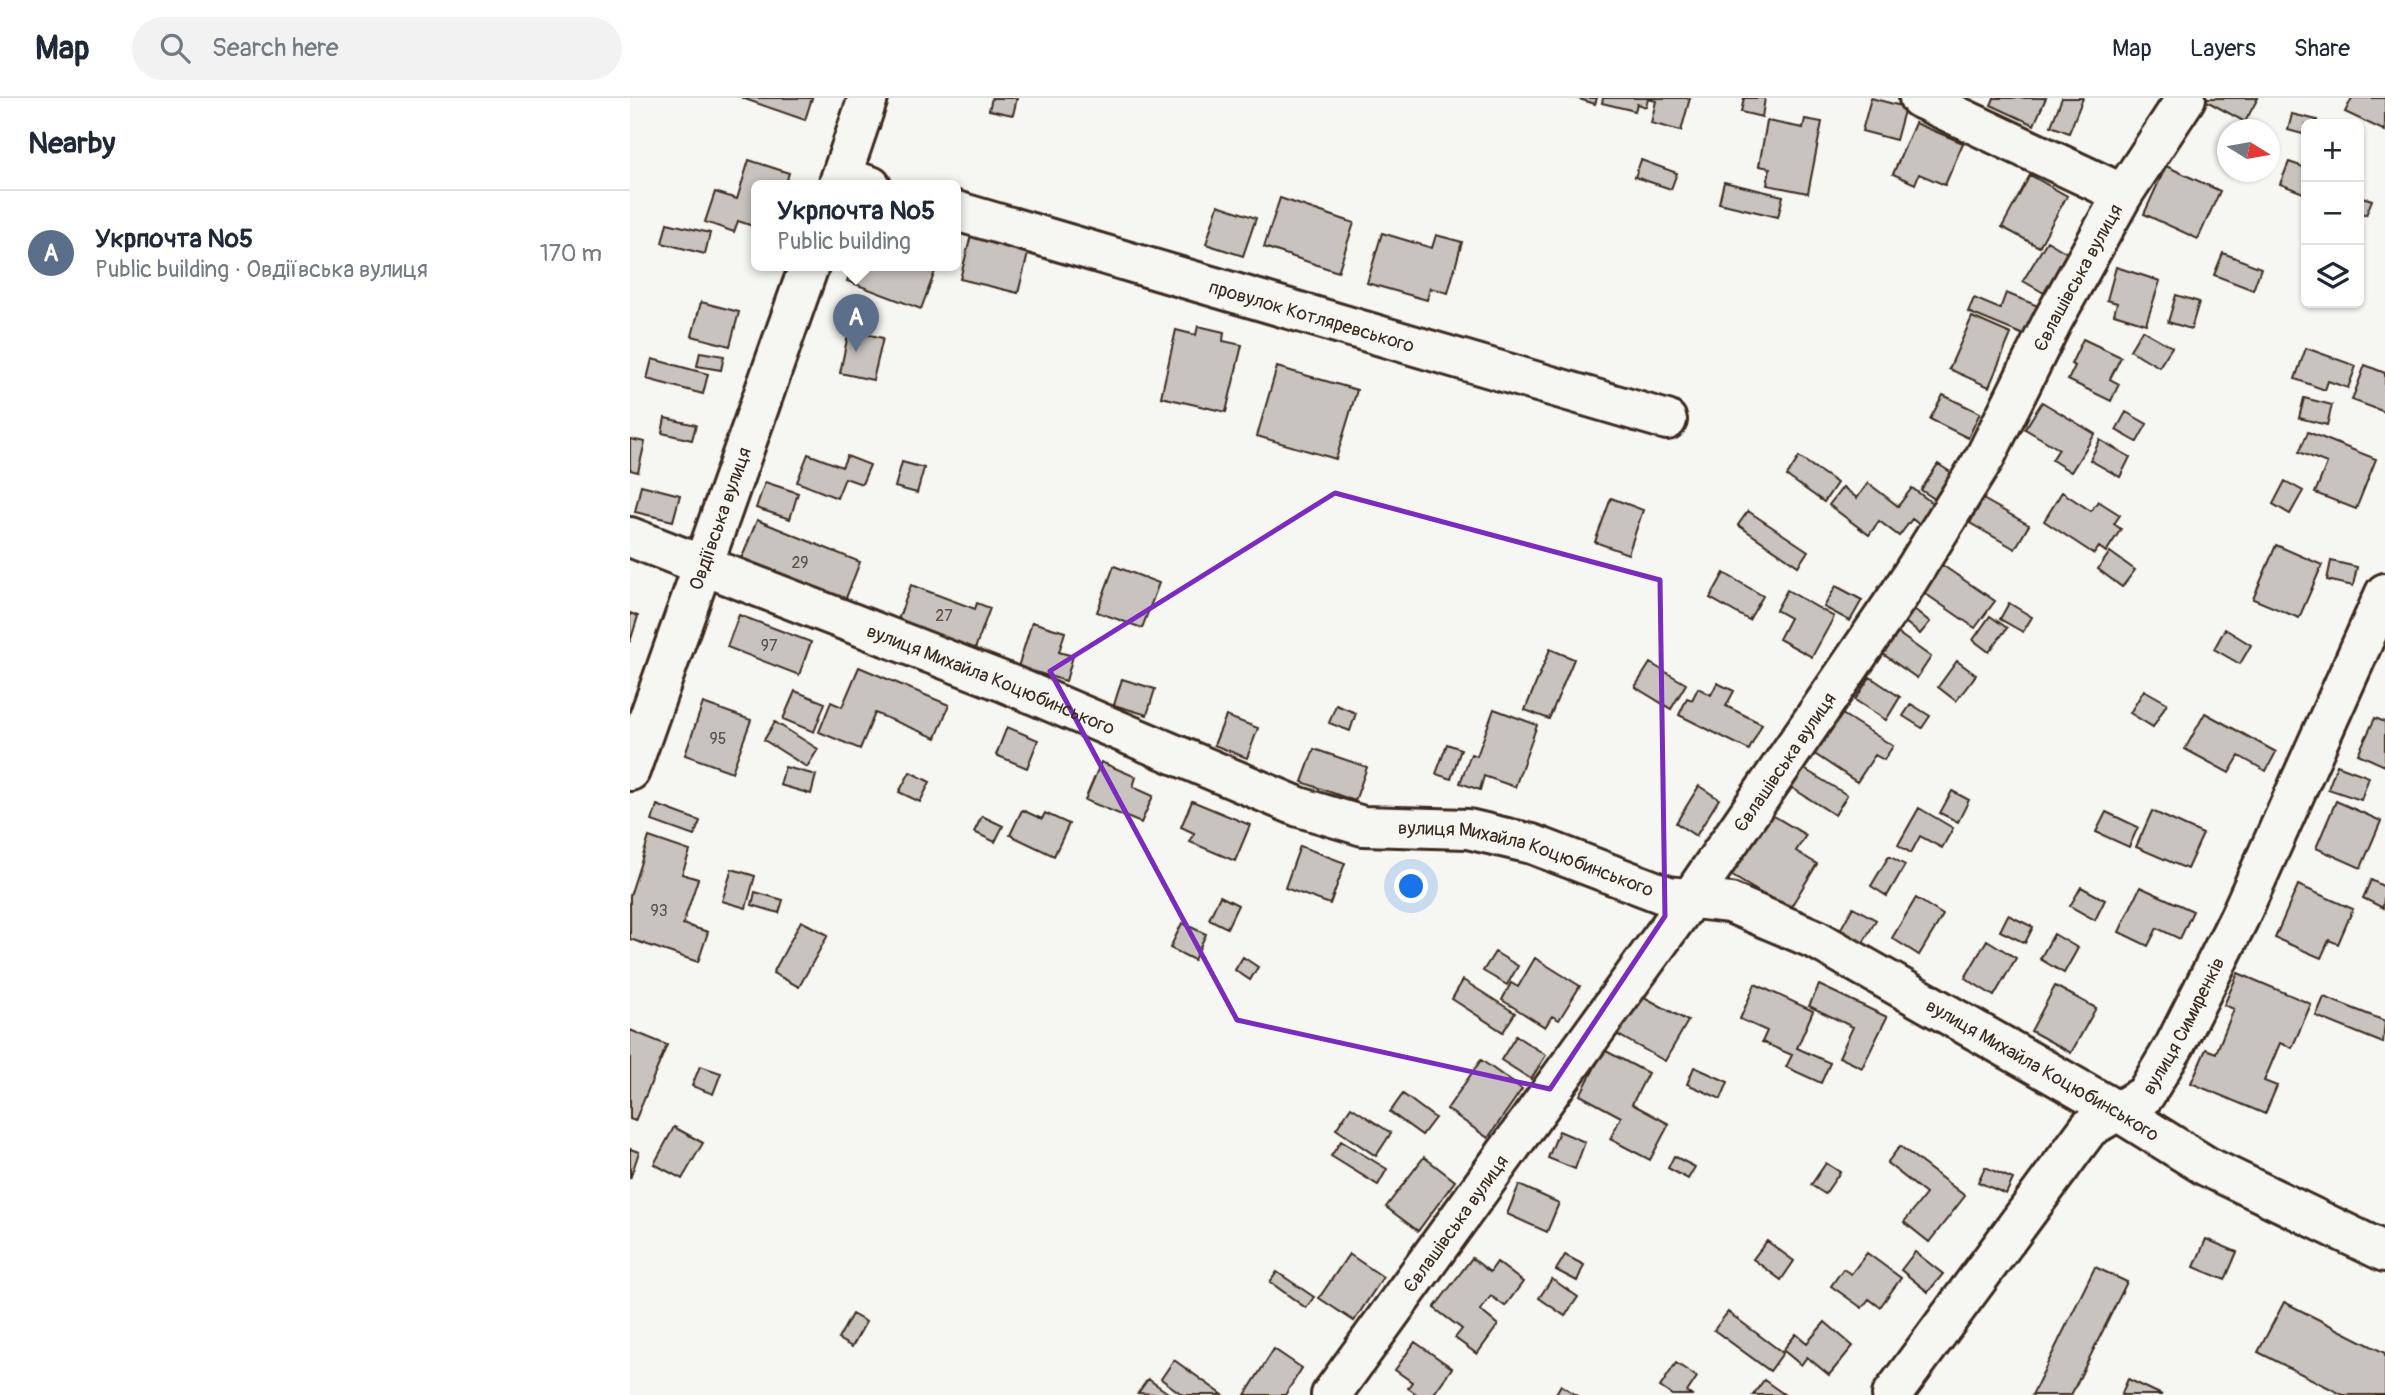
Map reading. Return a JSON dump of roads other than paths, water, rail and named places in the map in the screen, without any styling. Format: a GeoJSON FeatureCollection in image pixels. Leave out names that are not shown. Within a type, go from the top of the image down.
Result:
{"type":"FeatureCollection","features":[{"type":"Feature","properties":{"kind":"street"},"geometry":{"type":"LineString","coordinates":[[851,180],[868,98]]}},
{"type":"Feature","properties":{"kind":"street"},"geometry":{"type":"LineString","coordinates":[[1919,98],[2123,194]]}},
{"type":"Feature","properties":{"kind":"street","name":"Євлашівська вулиця"},"geometry":{"type":"LineString","coordinates":[[1331,1395],[1690,900],[1901,593],[1985,457],[2053,320],[2123,194],[2186,98]]}},
{"type":"Feature","properties":{"kind":"street","name":"провулок Котляревського"},"geometry":{"type":"LineString","coordinates":[[961,212],[1667,420]]}},
{"type":"Feature","properties":{"kind":"street","name":"Овдіївська вулиця"},"geometry":{"type":"LineString","coordinates":[[630,771],[807,271]]}},
{"type":"Feature","properties":{"kind":"street","name":"вулиця Михайла Коцюбинського"},"geometry":{"type":"LineString","coordinates":[[630,537],[704,563],[1004,682],[1299,807],[1363,826],[1468,829],[1532,844],[1668,896],[1730,903],[1817,940],[2119,1112],[2206,1166],[2385,1252]]}},
{"type":"Feature","properties":{"kind":"street","name":"вулиця Симиренків"},"geometry":{"type":"LineString","coordinates":[[1892,1395],[2089,1128],[2145,1095],[2175,1045],[2239,918],[2385,593]]}},
{"type":"Feature","properties":{"kind":"place","name":"Укрпочта №5"},"geometry":{"type":"Point","coordinates":[856,352]}}]}
